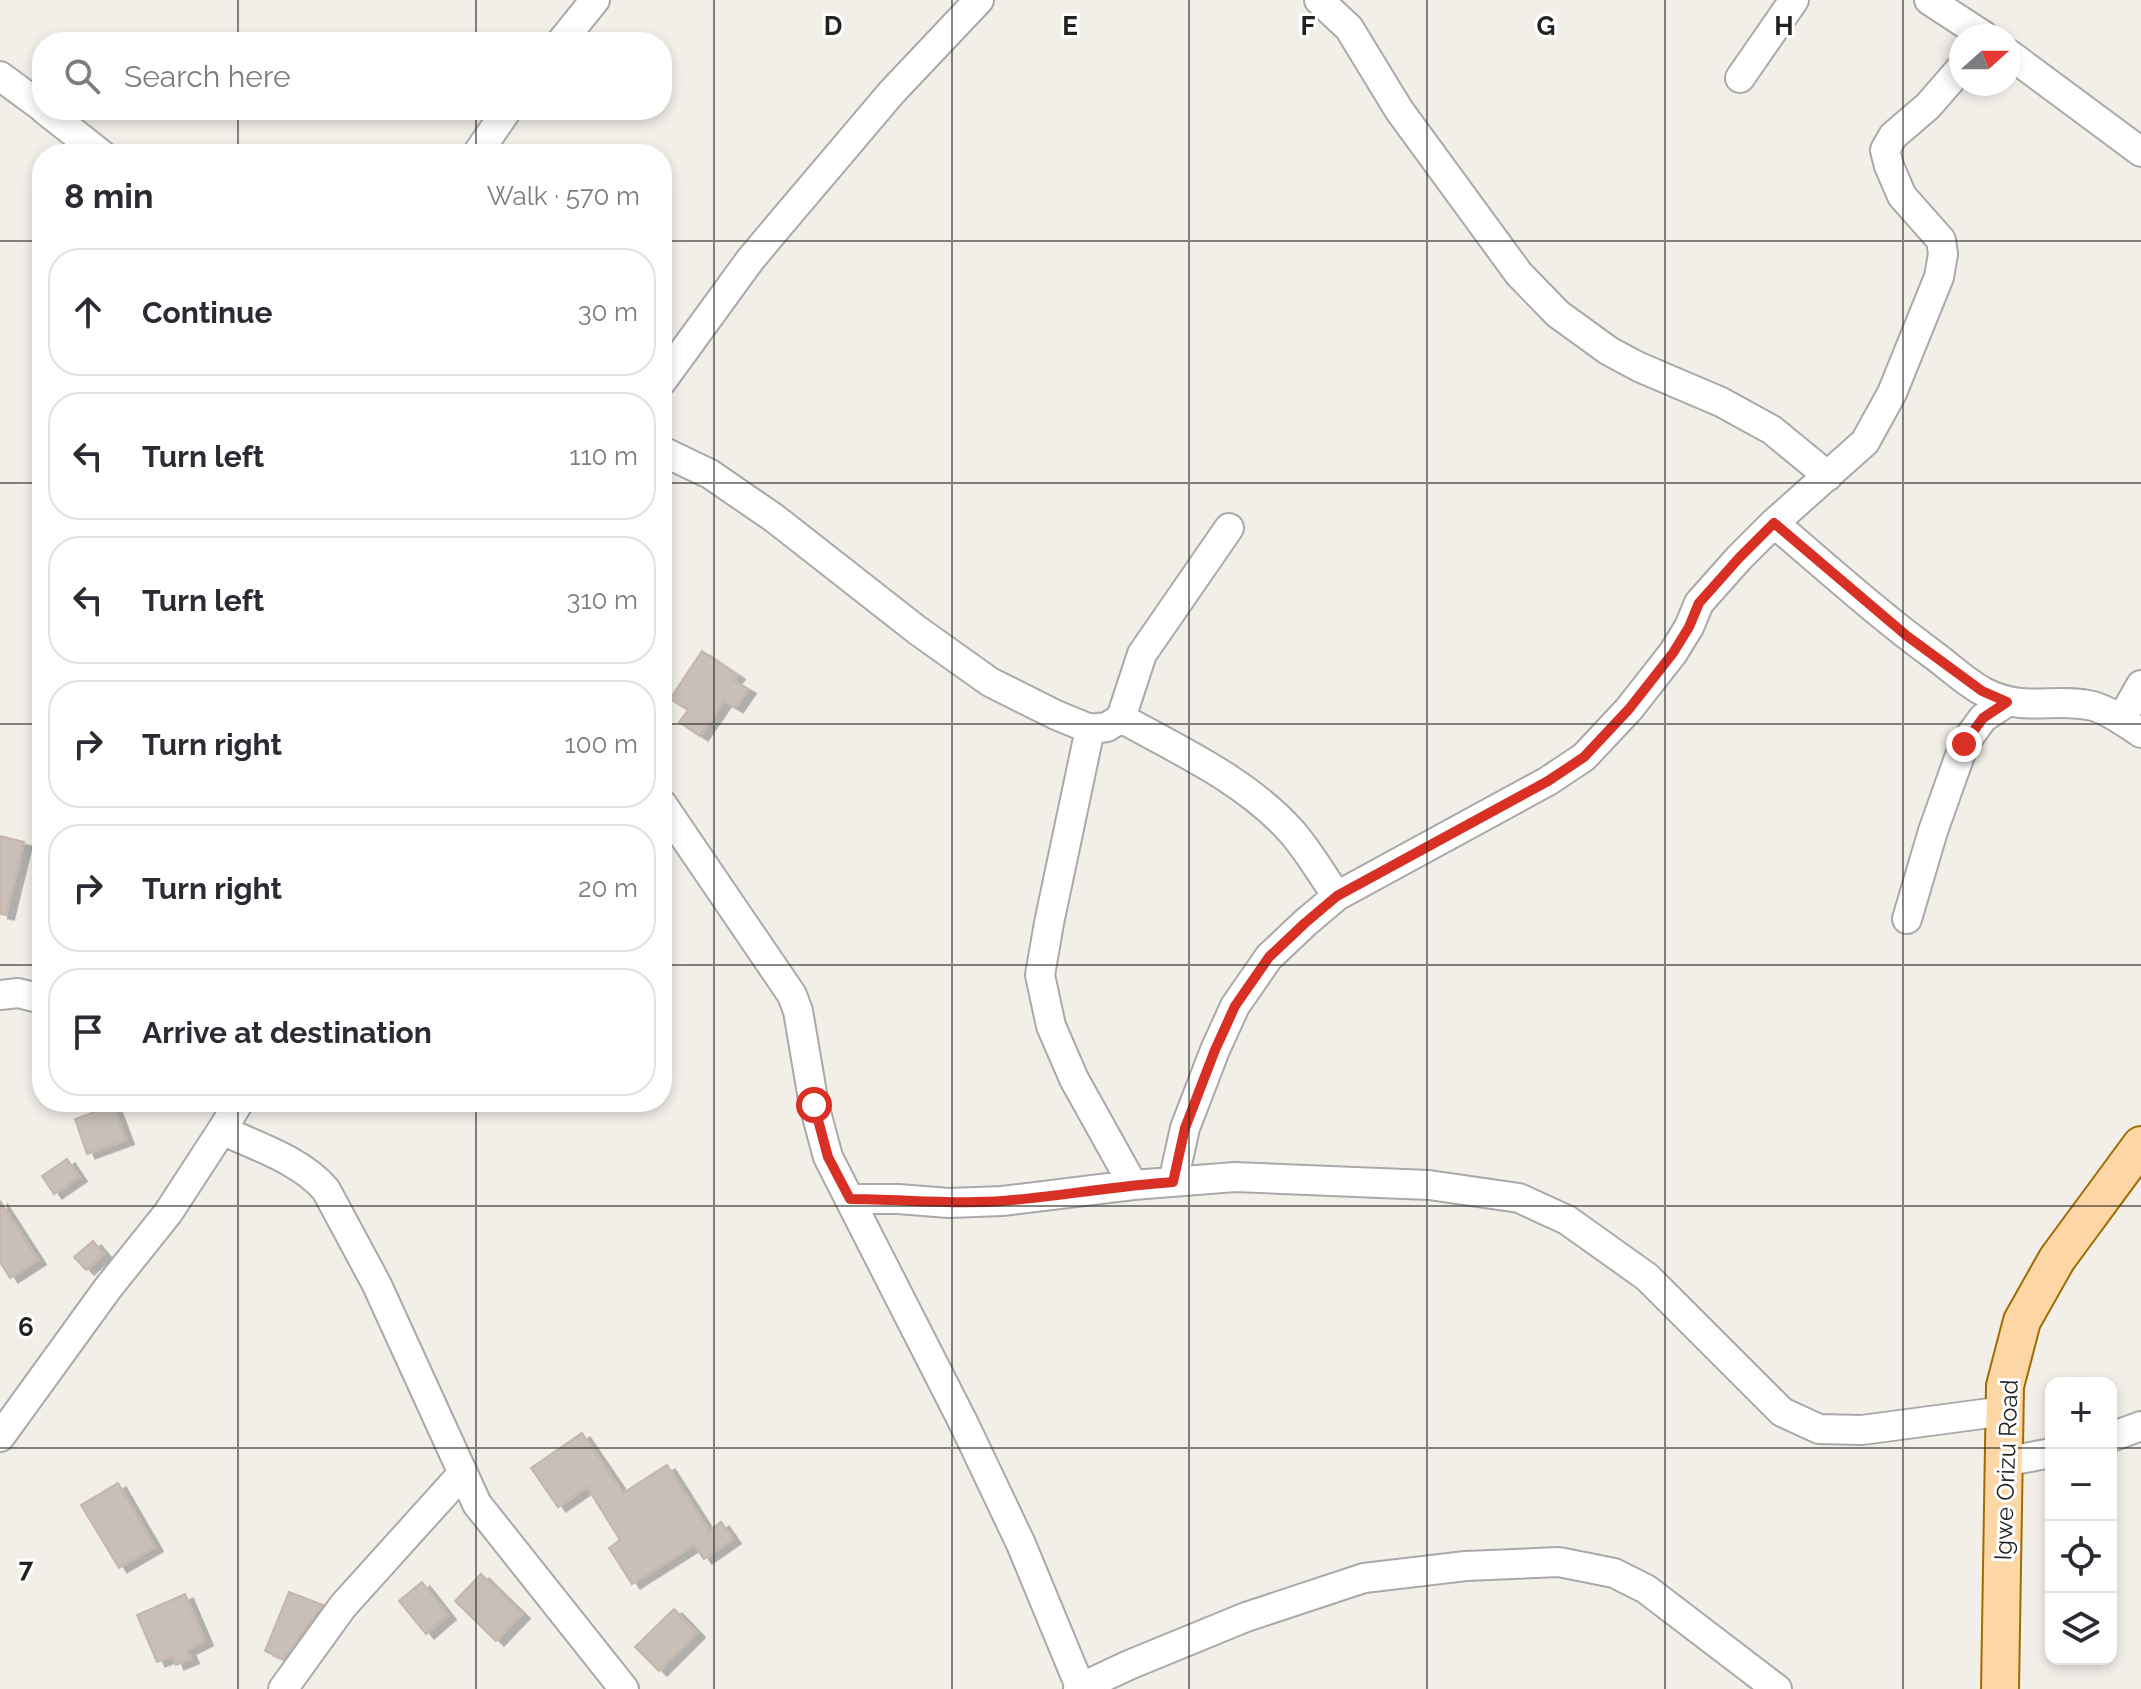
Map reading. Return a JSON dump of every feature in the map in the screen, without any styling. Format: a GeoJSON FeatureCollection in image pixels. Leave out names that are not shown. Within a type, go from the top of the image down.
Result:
{"type":"FeatureCollection","features":[{"type":"Feature","properties":{"kind":"main road","name":"Igwe Orizu Road"},"geometry":{"type":"LineString","coordinates":[[2000,1689],[2005,1386],[2022,1321],[2057,1259],[2141,1145]]}},
{"type":"Feature","properties":{"kind":"street"},"geometry":{"type":"LineString","coordinates":[[569,32],[595,0]]}},
{"type":"Feature","properties":{"kind":"street"},"geometry":{"type":"LineString","coordinates":[[672,367],[750,260],[892,92],[979,0]]}},
{"type":"Feature","properties":{"kind":"street"},"geometry":{"type":"LineString","coordinates":[[1319,0],[1349,28],[1399,110],[1519,274],[1558,314],[1639,367],[1721,402],[1772,430],[1828,476]]}},
{"type":"Feature","properties":{"kind":"street"},"geometry":{"type":"LineString","coordinates":[[1740,78],[1794,0]]}},
{"type":"Feature","properties":{"kind":"street"},"geometry":{"type":"LineString","coordinates":[[1929,0],[1973,24]]}},
{"type":"Feature","properties":{"kind":"street"},"geometry":{"type":"LineString","coordinates":[[2021,63],[2141,152]]}},
{"type":"Feature","properties":{"kind":"street"},"geometry":{"type":"LineString","coordinates":[[0,76],[32,100]]}},
{"type":"Feature","properties":{"kind":"street"},"geometry":{"type":"LineString","coordinates":[[1173,1182],[1193,1102],[1235,1006],[1269,957],[1337,896],[1548,781],[1584,757],[1629,709],[1673,653],[1699,603],[1739,558],[1865,442],[1892,393],[1939,277],[1943,254],[1941,240],[1902,196],[1885,150],[1893,136],[1928,106],[1949,82]]}},
{"type":"Feature","properties":{"kind":"street"},"geometry":{"type":"LineString","coordinates":[[58,120],[88,144]]}},
{"type":"Feature","properties":{"kind":"street"},"geometry":{"type":"LineString","coordinates":[[484,144],[500,120]]}},
{"type":"Feature","properties":{"kind":"street"},"geometry":{"type":"LineString","coordinates":[[672,456],[710,474],[774,518],[990,682],[1090,729],[1107,727],[1121,718],[1142,654],[1229,528]]}},
{"type":"Feature","properties":{"kind":"street"},"geometry":{"type":"LineString","coordinates":[[1774,523],[1907,636],[1982,691],[2007,702],[2094,707],[2131,726],[2141,685]]}},
{"type":"Feature","properties":{"kind":"street"},"geometry":{"type":"LineString","coordinates":[[1907,919],[1933,831],[1964,744],[1983,718],[2007,702]]}},
{"type":"Feature","properties":{"kind":"street"},"geometry":{"type":"LineString","coordinates":[[1121,718],[1255,797],[1292,832],[1337,896]]}},
{"type":"Feature","properties":{"kind":"street"},"geometry":{"type":"LineString","coordinates":[[1090,729],[1040,975],[1051,1026],[1074,1079],[1133,1185]]}},
{"type":"Feature","properties":{"kind":"street"},"geometry":{"type":"LineString","coordinates":[[672,819],[792,995],[828,1157],[1015,1530],[1079,1689],[1246,1617],[1364,1578],[1466,1566],[1559,1562],[1614,1573],[1646,1589],[1777,1689]]}},
{"type":"Feature","properties":{"kind":"street"},"geometry":{"type":"LineString","coordinates":[[0,995],[18,993],[32,996]]}},
{"type":"Feature","properties":{"kind":"street"},"geometry":{"type":"LineString","coordinates":[[0,1437],[108,1288],[168,1213],[233,1112]]}},
{"type":"Feature","properties":{"kind":"street"},"geometry":{"type":"LineString","coordinates":[[222,1130],[298,1166],[315,1177],[326,1190],[377,1285],[477,1504],[624,1689]]}},
{"type":"Feature","properties":{"kind":"street"},"geometry":{"type":"LineString","coordinates":[[850,1199],[949,1203],[1002,1201],[1133,1185],[1235,1177],[1429,1185],[1519,1198],[1567,1220],[1647,1277],[1782,1412],[1819,1429],[1862,1430],[2005,1411]]}},
{"type":"Feature","properties":{"kind":"street"},"geometry":{"type":"LineString","coordinates":[[2117,1435],[2141,1426]]}},
{"type":"Feature","properties":{"kind":"street"},"geometry":{"type":"LineString","coordinates":[[2004,1462],[2045,1454]]}},
{"type":"Feature","properties":{"kind":"street"},"geometry":{"type":"LineString","coordinates":[[283,1689],[343,1606],[463,1473]]}},
{"type":"Feature","properties":{"kind":"building"},"geometry":{"type":"Polygon","coordinates":[[[702,651],[737,675],[733,680],[748,689],[735,708],[724,701],[700,736],[679,722],[688,710],[672,700],[702,651]]]}},
{"type":"Feature","properties":{"kind":"building"},"geometry":{"type":"Polygon","coordinates":[[[0,836],[24,842],[6,915],[0,914],[0,836]]]}},
{"type":"Feature","properties":{"kind":"building"},"geometry":{"type":"Polygon","coordinates":[[[94,1112],[116,1112],[126,1140],[87,1154],[75,1119],[94,1112]]]}},
{"type":"Feature","properties":{"kind":"building"},"geometry":{"type":"Polygon","coordinates":[[[67,1159],[79,1177],[54,1194],[42,1176],[67,1159]]]}},
{"type":"Feature","properties":{"kind":"building"},"geometry":{"type":"Polygon","coordinates":[[[0,1201],[38,1260],[10,1278],[0,1262],[0,1201]]]}},
{"type":"Feature","properties":{"kind":"building"},"geometry":{"type":"Polygon","coordinates":[[[93,1241],[104,1254],[86,1270],[74,1257],[93,1241]]]}},
{"type":"Feature","properties":{"kind":"building"},"geometry":{"type":"Polygon","coordinates":[[[582,1433],[623,1493],[667,1465],[709,1531],[721,1522],[733,1539],[704,1559],[694,1545],[632,1584],[609,1548],[620,1540],[587,1487],[558,1507],[531,1468],[582,1433]]]}},
{"type":"Feature","properties":{"kind":"building"},"geometry":{"type":"Polygon","coordinates":[[[118,1483],[155,1547],[119,1568],[81,1505],[118,1483]]]}},
{"type":"Feature","properties":{"kind":"building"},"geometry":{"type":"Polygon","coordinates":[[[481,1574],[522,1614],[496,1641],[455,1601],[481,1574]]]}},
{"type":"Feature","properties":{"kind":"building"},"geometry":{"type":"Polygon","coordinates":[[[422,1582],[448,1615],[426,1634],[399,1601],[422,1582]]]}},
{"type":"Feature","properties":{"kind":"building"},"geometry":{"type":"Polygon","coordinates":[[[289,1592],[323,1605],[284,1659],[265,1651],[289,1592]]]}},
{"type":"Feature","properties":{"kind":"building"},"geometry":{"type":"Polygon","coordinates":[[[185,1594],[205,1641],[187,1650],[191,1659],[176,1665],[173,1656],[157,1662],[137,1615],[185,1594]]]}},
{"type":"Feature","properties":{"kind":"building"},"geometry":{"type":"Polygon","coordinates":[[[674,1609],[697,1633],[659,1671],[635,1647],[674,1609]]]}},
{"type":"Feature","properties":{"kind":"route"},"geometry":{"type":"LineString","coordinates":[[814,1105],[828,1157],[850,1199],[949,1203],[1002,1201],[1173,1182],[1193,1102],[1215,1050],[1235,1006],[1269,957],[1337,896],[1548,781],[1584,757],[1629,709],[1673,653],[1699,603],[1774,523],[1907,636],[1982,691],[2007,702],[1983,718],[1964,744]]}}]}
